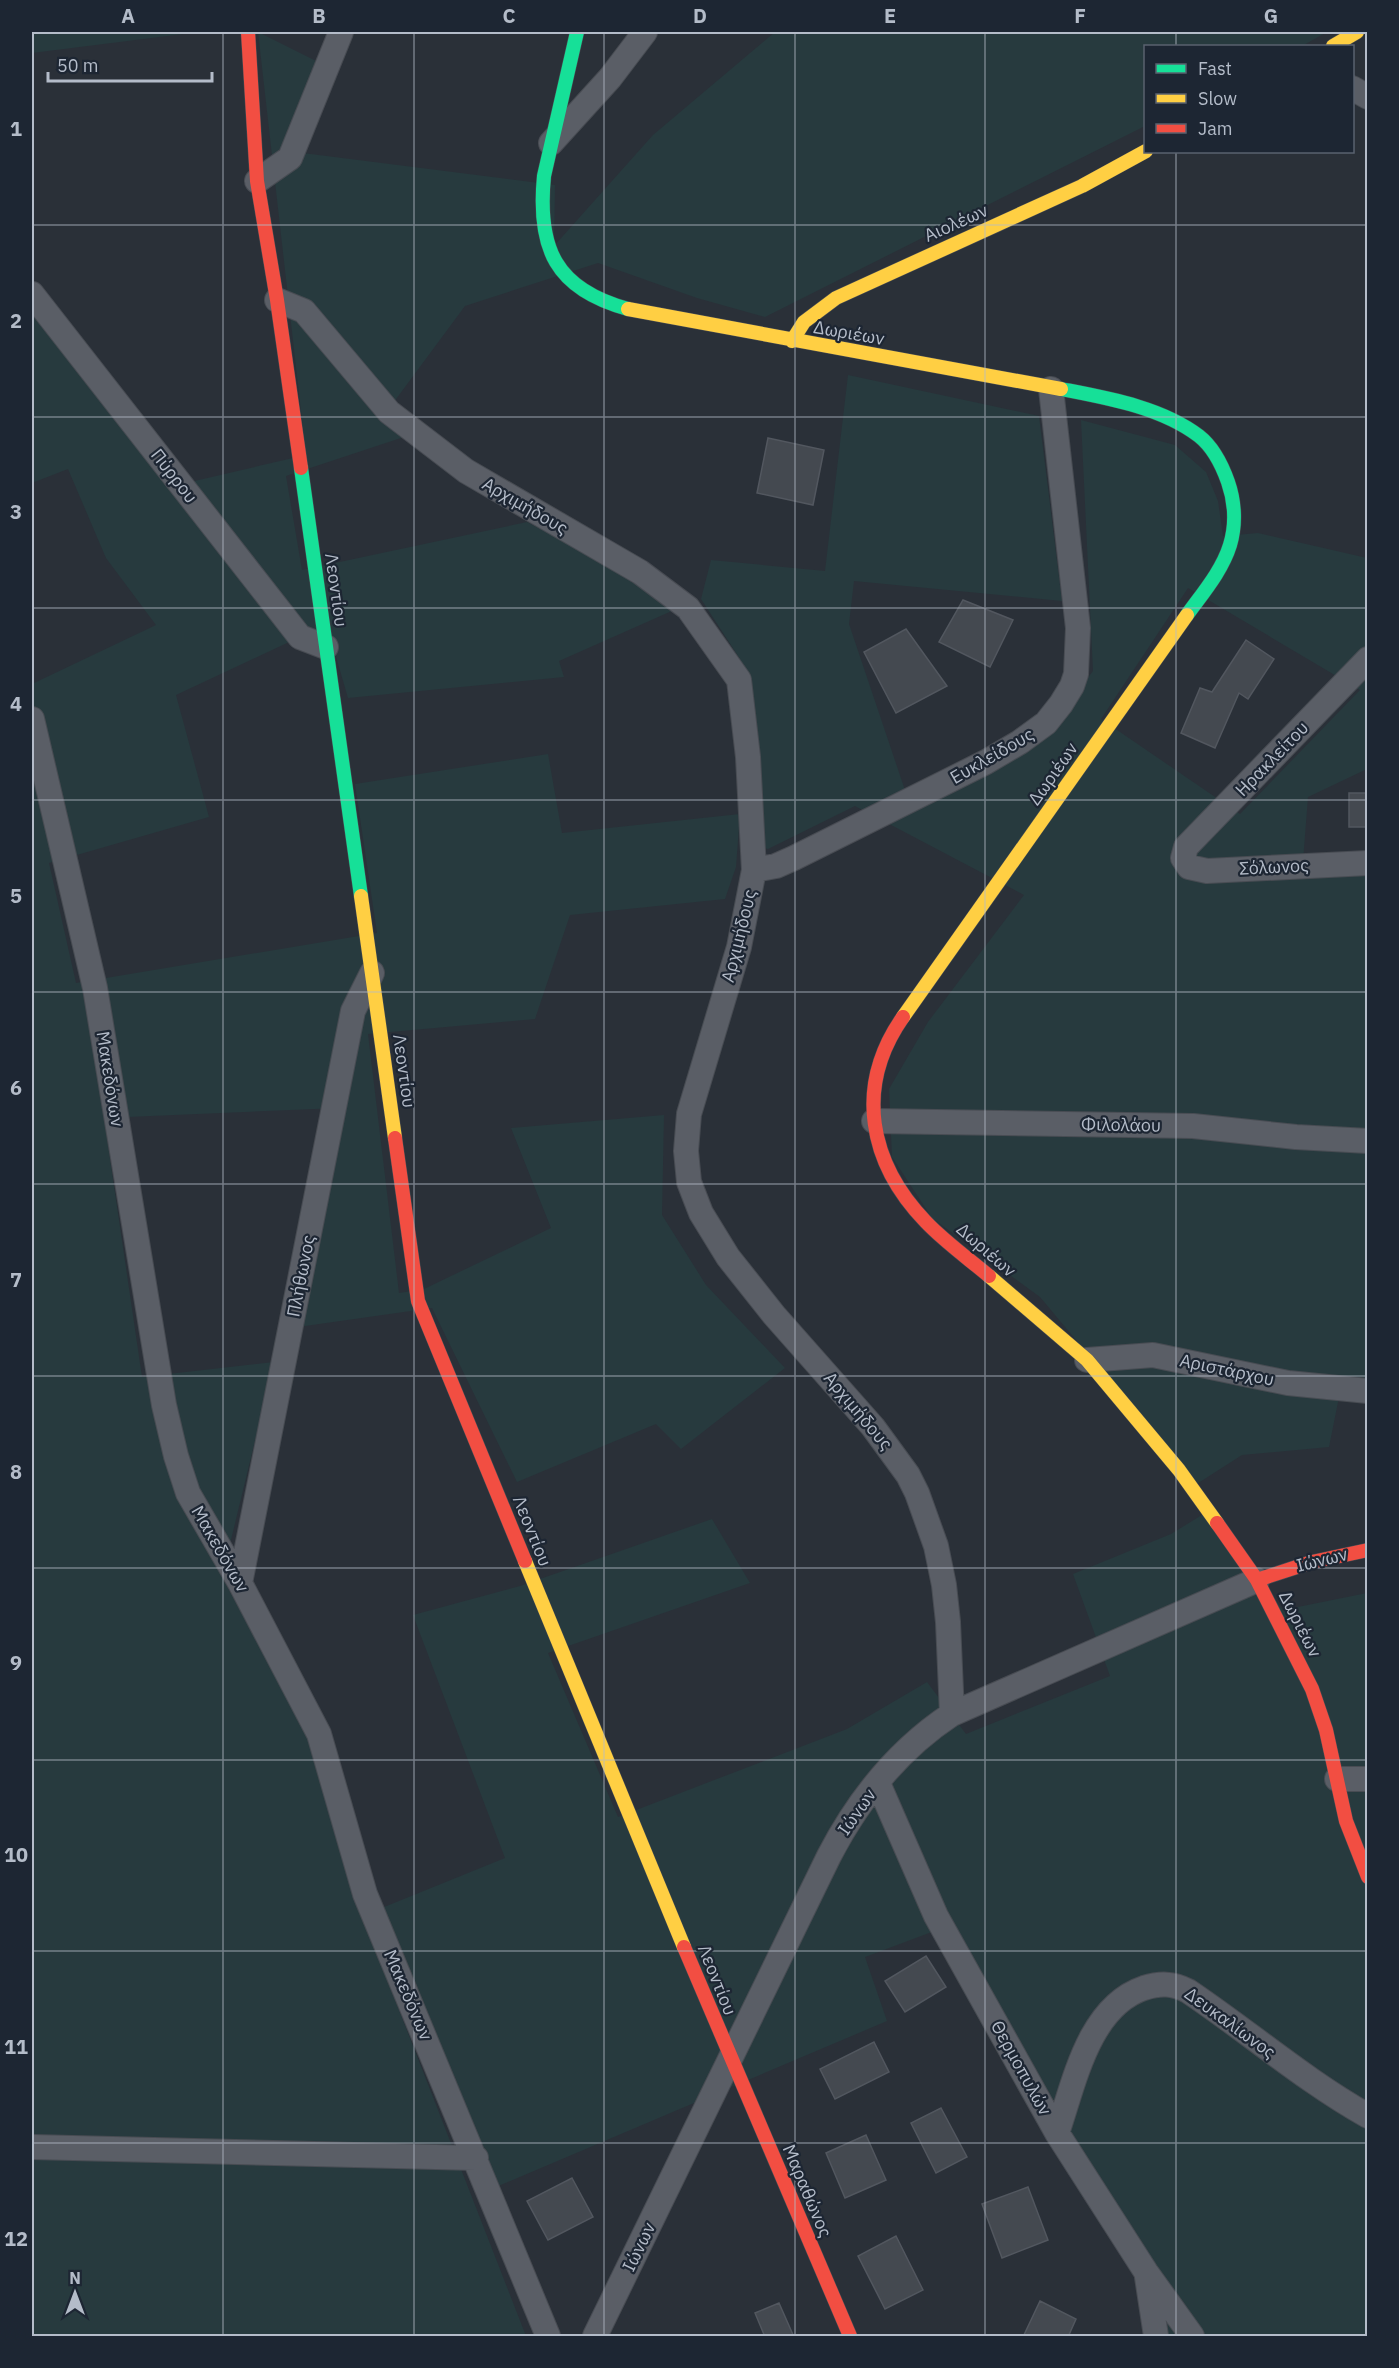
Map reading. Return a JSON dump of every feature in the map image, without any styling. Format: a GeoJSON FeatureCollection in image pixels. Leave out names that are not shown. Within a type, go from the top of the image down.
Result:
{"type":"FeatureCollection","features":[{"type":"Feature","properties":{"kind":"street","name":"Λεοντίου"},"geometry":{"type":"LineString","coordinates":[[248,32],[257,181],[277,300],[418,1301],[730,2061]]}},
{"type":"Feature","properties":{"kind":"street"},"geometry":{"type":"LineString","coordinates":[[257,181],[290,158],[341,32]]}},
{"type":"Feature","properties":{"kind":"street","name":"Δωριέων"},"geometry":{"type":"LineString","coordinates":[[577,32],[549,144],[541,191],[544,229],[556,261],[579,289],[594,298],[630,310],[1051,388],[1148,411],[1171,420],[1200,438],[1221,463],[1228,480],[1234,515],[1230,546],[1214,578],[897,1026],[884,1048],[877,1071],[874,1093],[876,1142],[884,1166],[909,1205],[1087,1360],[1179,1470],[1257,1580],[1312,1689],[1326,1730],[1352,1839],[1368,1877]]}},
{"type":"Feature","properties":{"kind":"street"},"geometry":{"type":"LineString","coordinates":[[549,144],[578,116],[645,32]]}},
{"type":"Feature","properties":{"kind":"street"},"geometry":{"type":"LineString","coordinates":[[1335,45],[1357,32]]}},
{"type":"Feature","properties":{"kind":"street"},"geometry":{"type":"LineString","coordinates":[[1354,89],[1368,97]]}},
{"type":"Feature","properties":{"kind":"street","name":"Αιολέων"},"geometry":{"type":"LineString","coordinates":[[792,341],[804,322],[836,298],[1082,186],[1144,152]]}},
{"type":"Feature","properties":{"kind":"street","name":"Πύρρου"},"geometry":{"type":"LineString","coordinates":[[32,294],[300,637],[326,647]]}},
{"type":"Feature","properties":{"kind":"street","name":"Αρχιμήδους"},"geometry":{"type":"LineString","coordinates":[[277,300],[304,311],[389,412],[466,471],[640,572],[688,608],[739,680],[748,757],[754,870],[739,947],[689,1114],[686,1152],[689,1182],[701,1213],[728,1257],[774,1315],[873,1426],[903,1468],[917,1493],[936,1546],[944,1585],[952,1714]]}},
{"type":"Feature","properties":{"kind":"street","name":"Ευκλείδους"},"geometry":{"type":"LineString","coordinates":[[754,870],[776,866],[794,858],[986,762],[1036,731],[1062,704],[1076,674],[1078,645],[1051,388]]}},
{"type":"Feature","properties":{"kind":"street","name":"Ηρακλείτου"},"geometry":{"type":"LineString","coordinates":[[1184,862],[1183,854],[1186,847],[1368,659]]}},
{"type":"Feature","properties":{"kind":"street","name":"Μακεδόνων"},"geometry":{"type":"LineString","coordinates":[[32,719],[95,988],[164,1406],[176,1456],[188,1493],[240,1583],[319,1734],[365,1894],[548,2337]]}},
{"type":"Feature","properties":{"kind":"street","name":"Σόλωνος"},"geometry":{"type":"LineString","coordinates":[[1184,862],[1193,869],[1207,871],[1368,863]]}},
{"type":"Feature","properties":{"kind":"street","name":"Πλήθωνος"},"geometry":{"type":"LineString","coordinates":[[240,1583],[353,1011],[372,973]]}},
{"type":"Feature","properties":{"kind":"street","name":"Φιλολάου"},"geometry":{"type":"LineString","coordinates":[[874,1121],[1193,1126],[1296,1137],[1368,1141]]}},
{"type":"Feature","properties":{"kind":"street","name":"Αριστάρχου"},"geometry":{"type":"LineString","coordinates":[[1087,1360],[1153,1354],[1288,1383],[1368,1391]]}},
{"type":"Feature","properties":{"kind":"street","name":"Ιώνων"},"geometry":{"type":"LineString","coordinates":[[595,2337],[844,1827],[878,1783],[919,1738],[952,1714],[1257,1580],[1312,1562],[1368,1550]]}},
{"type":"Feature","properties":{"kind":"street"},"geometry":{"type":"LineString","coordinates":[[1337,1779],[1368,1779]]}},
{"type":"Feature","properties":{"kind":"street","name":"Θερμοπυλών"},"geometry":{"type":"LineString","coordinates":[[878,1783],[936,1916],[1057,2133],[1146,2272],[1192,2337]]}},
{"type":"Feature","properties":{"kind":"street","name":"Δευκαλίωνος"},"geometry":{"type":"LineString","coordinates":[[1057,2133],[1084,2056],[1099,2024],[1116,2004],[1136,1991],[1162,1984],[1188,1991],[1274,2056],[1340,2101],[1368,2116]]}},
{"type":"Feature","properties":{"kind":"street","name":"Μαραθώνος"},"geometry":{"type":"LineString","coordinates":[[730,2061],[850,2337]]}},
{"type":"Feature","properties":{"kind":"street"},"geometry":{"type":"LineString","coordinates":[[32,2147],[476,2158]]}},
{"type":"Feature","properties":{"kind":"street"},"geometry":{"type":"LineString","coordinates":[[1146,2272],[1156,2337]]}},
{"type":"Feature","properties":{"kind":"green space"},"geometry":{"type":"Polygon","coordinates":[[[32,32],[199,32],[32,53],[32,32]]]}},
{"type":"Feature","properties":{"kind":"green space"},"geometry":{"type":"Polygon","coordinates":[[[258,32],[316,61],[287,151],[555,185],[554,246],[653,135],[775,32],[1327,32],[1304,45],[1144,45],[1144,127],[765,317],[697,298],[598,263],[465,306],[385,414],[410,435],[286,476],[302,570],[527,522],[611,565],[674,610],[559,661],[564,677],[348,698],[330,636],[287,643],[176,695],[209,817],[49,863],[76,983],[377,933],[355,784],[548,754],[562,833],[740,814],[736,867],[725,899],[570,915],[535,1019],[368,1034],[399,1293],[424,1289],[551,1228],[511,1128],[664,1115],[662,1215],[706,1285],[785,1368],[681,1449],[656,1424],[517,1482],[432,1308],[298,1327],[339,1108],[104,1118],[142,1377],[274,1362],[222,1577],[305,1730],[362,1916],[505,1858],[413,1615],[520,1586],[712,1519],[750,1583],[548,1653],[618,1817],[847,1729],[927,1682],[966,1734],[1110,1676],[1073,1574],[1171,1534],[1210,1510],[1283,1610],[1367,1593],[1367,2336],[1167,2336],[1169,2287],[1051,2111],[953,1924],[865,1957],[887,2021],[482,2193],[371,1938],[526,2336],[32,2336],[32,684],[156,625],[106,558],[68,469],[32,483],[32,303],[173,486],[306,455],[258,32]]]}},
{"type":"Feature","properties":{"kind":"green space"},"geometry":{"type":"Polygon","coordinates":[[[848,375],[1039,416],[1062,601],[854,581],[849,624],[911,808],[1047,732],[1093,671],[1081,420],[1175,445],[1206,472],[1218,501],[1223,536],[1258,533],[1367,558],[1367,769],[1308,797],[1302,874],[1368,872],[1367,1379],[1343,1377],[1329,1447],[1242,1455],[1192,1487],[1122,1395],[1040,1297],[932,1218],[892,1157],[889,1089],[928,1022],[1024,895],[855,806],[768,849],[758,846],[752,712],[740,659],[701,599],[711,560],[825,571],[848,375]],[[1188,588],[1101,719],[1240,814],[1360,690],[1188,588]]]}},
{"type":"Feature","properties":{"kind":"building"},"geometry":{"type":"Polygon","coordinates":[[[768,438],[824,450],[813,505],[757,493],[768,438]]]}},
{"type":"Feature","properties":{"kind":"building"},"geometry":{"type":"Polygon","coordinates":[[[963,600],[1013,620],[990,667],[939,642],[963,600]]]}},
{"type":"Feature","properties":{"kind":"building"},"geometry":{"type":"Polygon","coordinates":[[[906,629],[947,686],[896,713],[864,652],[906,629]]]}},
{"type":"Feature","properties":{"kind":"building"},"geometry":{"type":"Polygon","coordinates":[[[1246,640],[1274,659],[1248,699],[1239,693],[1215,748],[1181,733],[1200,688],[1212,692],[1246,640]]]}},
{"type":"Feature","properties":{"kind":"building"},"geometry":{"type":"Polygon","coordinates":[[[1349,793],[1368,793],[1368,827],[1349,827],[1349,793]]]}},
{"type":"Feature","properties":{"kind":"building"},"geometry":{"type":"Polygon","coordinates":[[[926,1956],[946,1987],[905,2012],[885,1981],[926,1956]]]}},
{"type":"Feature","properties":{"kind":"building"},"geometry":{"type":"Polygon","coordinates":[[[874,2042],[889,2072],[835,2099],[820,2069],[874,2042]]]}},
{"type":"Feature","properties":{"kind":"building"},"geometry":{"type":"Polygon","coordinates":[[[941,2108],[967,2157],[936,2173],[911,2123],[941,2108]]]}},
{"type":"Feature","properties":{"kind":"building"},"geometry":{"type":"Polygon","coordinates":[[[866,2135],[886,2180],[845,2198],[826,2153],[866,2135]]]}},
{"type":"Feature","properties":{"kind":"building"},"geometry":{"type":"Polygon","coordinates":[[[572,2178],[593,2217],[548,2240],[527,2201],[572,2178]]]}},
{"type":"Feature","properties":{"kind":"building"},"geometry":{"type":"Polygon","coordinates":[[[1028,2187],[1048,2240],[1002,2258],[982,2204],[1028,2187]]]}},
{"type":"Feature","properties":{"kind":"building"},"geometry":{"type":"Polygon","coordinates":[[[896,2236],[923,2290],[885,2309],[858,2256],[896,2236]]]}},
{"type":"Feature","properties":{"kind":"building"},"geometry":{"type":"Polygon","coordinates":[[[1040,2301],[1076,2319],[1068,2337],[1023,2337],[1040,2301]]]}},
{"type":"Feature","properties":{"kind":"building"},"geometry":{"type":"Polygon","coordinates":[[[779,2303],[794,2337],[765,2337],[755,2313],[779,2303]]]}},
{"type":"Feature","properties":{"kind":"traffic: fast"},"geometry":{"type":"LineString","coordinates":[[577,32],[544,176],[544,224],[548,244],[556,262],[567,277],[583,290],[628,309]]}},
{"type":"Feature","properties":{"kind":"traffic: fast"},"geometry":{"type":"LineString","coordinates":[[1061,389],[1133,405],[1168,418],[1199,436],[1217,457],[1232,497],[1234,514],[1232,537],[1217,573],[1187,615]]}},
{"type":"Feature","properties":{"kind":"traffic: fast"},"geometry":{"type":"LineString","coordinates":[[301,468],[361,896]]}},
{"type":"Feature","properties":{"kind":"traffic: slow"},"geometry":{"type":"LineString","coordinates":[[1335,45],[1357,32]]}},
{"type":"Feature","properties":{"kind":"traffic: slow"},"geometry":{"type":"LineString","coordinates":[[792,341],[804,322],[836,298],[1082,186],[1144,152]]}},
{"type":"Feature","properties":{"kind":"traffic: slow"},"geometry":{"type":"LineString","coordinates":[[628,309],[1061,389]]}},
{"type":"Feature","properties":{"kind":"traffic: slow"},"geometry":{"type":"LineString","coordinates":[[903,1017],[1187,615]]}},
{"type":"Feature","properties":{"kind":"traffic: slow"},"geometry":{"type":"LineString","coordinates":[[361,896],[395,1138]]}},
{"type":"Feature","properties":{"kind":"traffic: slow"},"geometry":{"type":"LineString","coordinates":[[989,1276],[1087,1360],[1179,1470],[1217,1523]]}},
{"type":"Feature","properties":{"kind":"traffic: slow"},"geometry":{"type":"LineString","coordinates":[[525,1561],[684,1947]]}},
{"type":"Feature","properties":{"kind":"traffic: jam"},"geometry":{"type":"LineString","coordinates":[[248,32],[257,181],[301,468]]}},
{"type":"Feature","properties":{"kind":"traffic: jam"},"geometry":{"type":"LineString","coordinates":[[903,1017],[888,1043],[878,1070],[874,1097],[875,1124],[881,1150],[891,1175],[926,1222],[989,1276]]}},
{"type":"Feature","properties":{"kind":"traffic: jam"},"geometry":{"type":"LineString","coordinates":[[395,1138],[418,1301],[525,1561]]}},
{"type":"Feature","properties":{"kind":"traffic: jam"},"geometry":{"type":"LineString","coordinates":[[1217,1523],[1257,1580],[1312,1689],[1326,1730],[1346,1821],[1368,1877]]}},
{"type":"Feature","properties":{"kind":"traffic: jam"},"geometry":{"type":"LineString","coordinates":[[1257,1580],[1312,1562],[1368,1550]]}},
{"type":"Feature","properties":{"kind":"traffic: jam"},"geometry":{"type":"LineString","coordinates":[[684,1947],[850,2336]]}}]}
